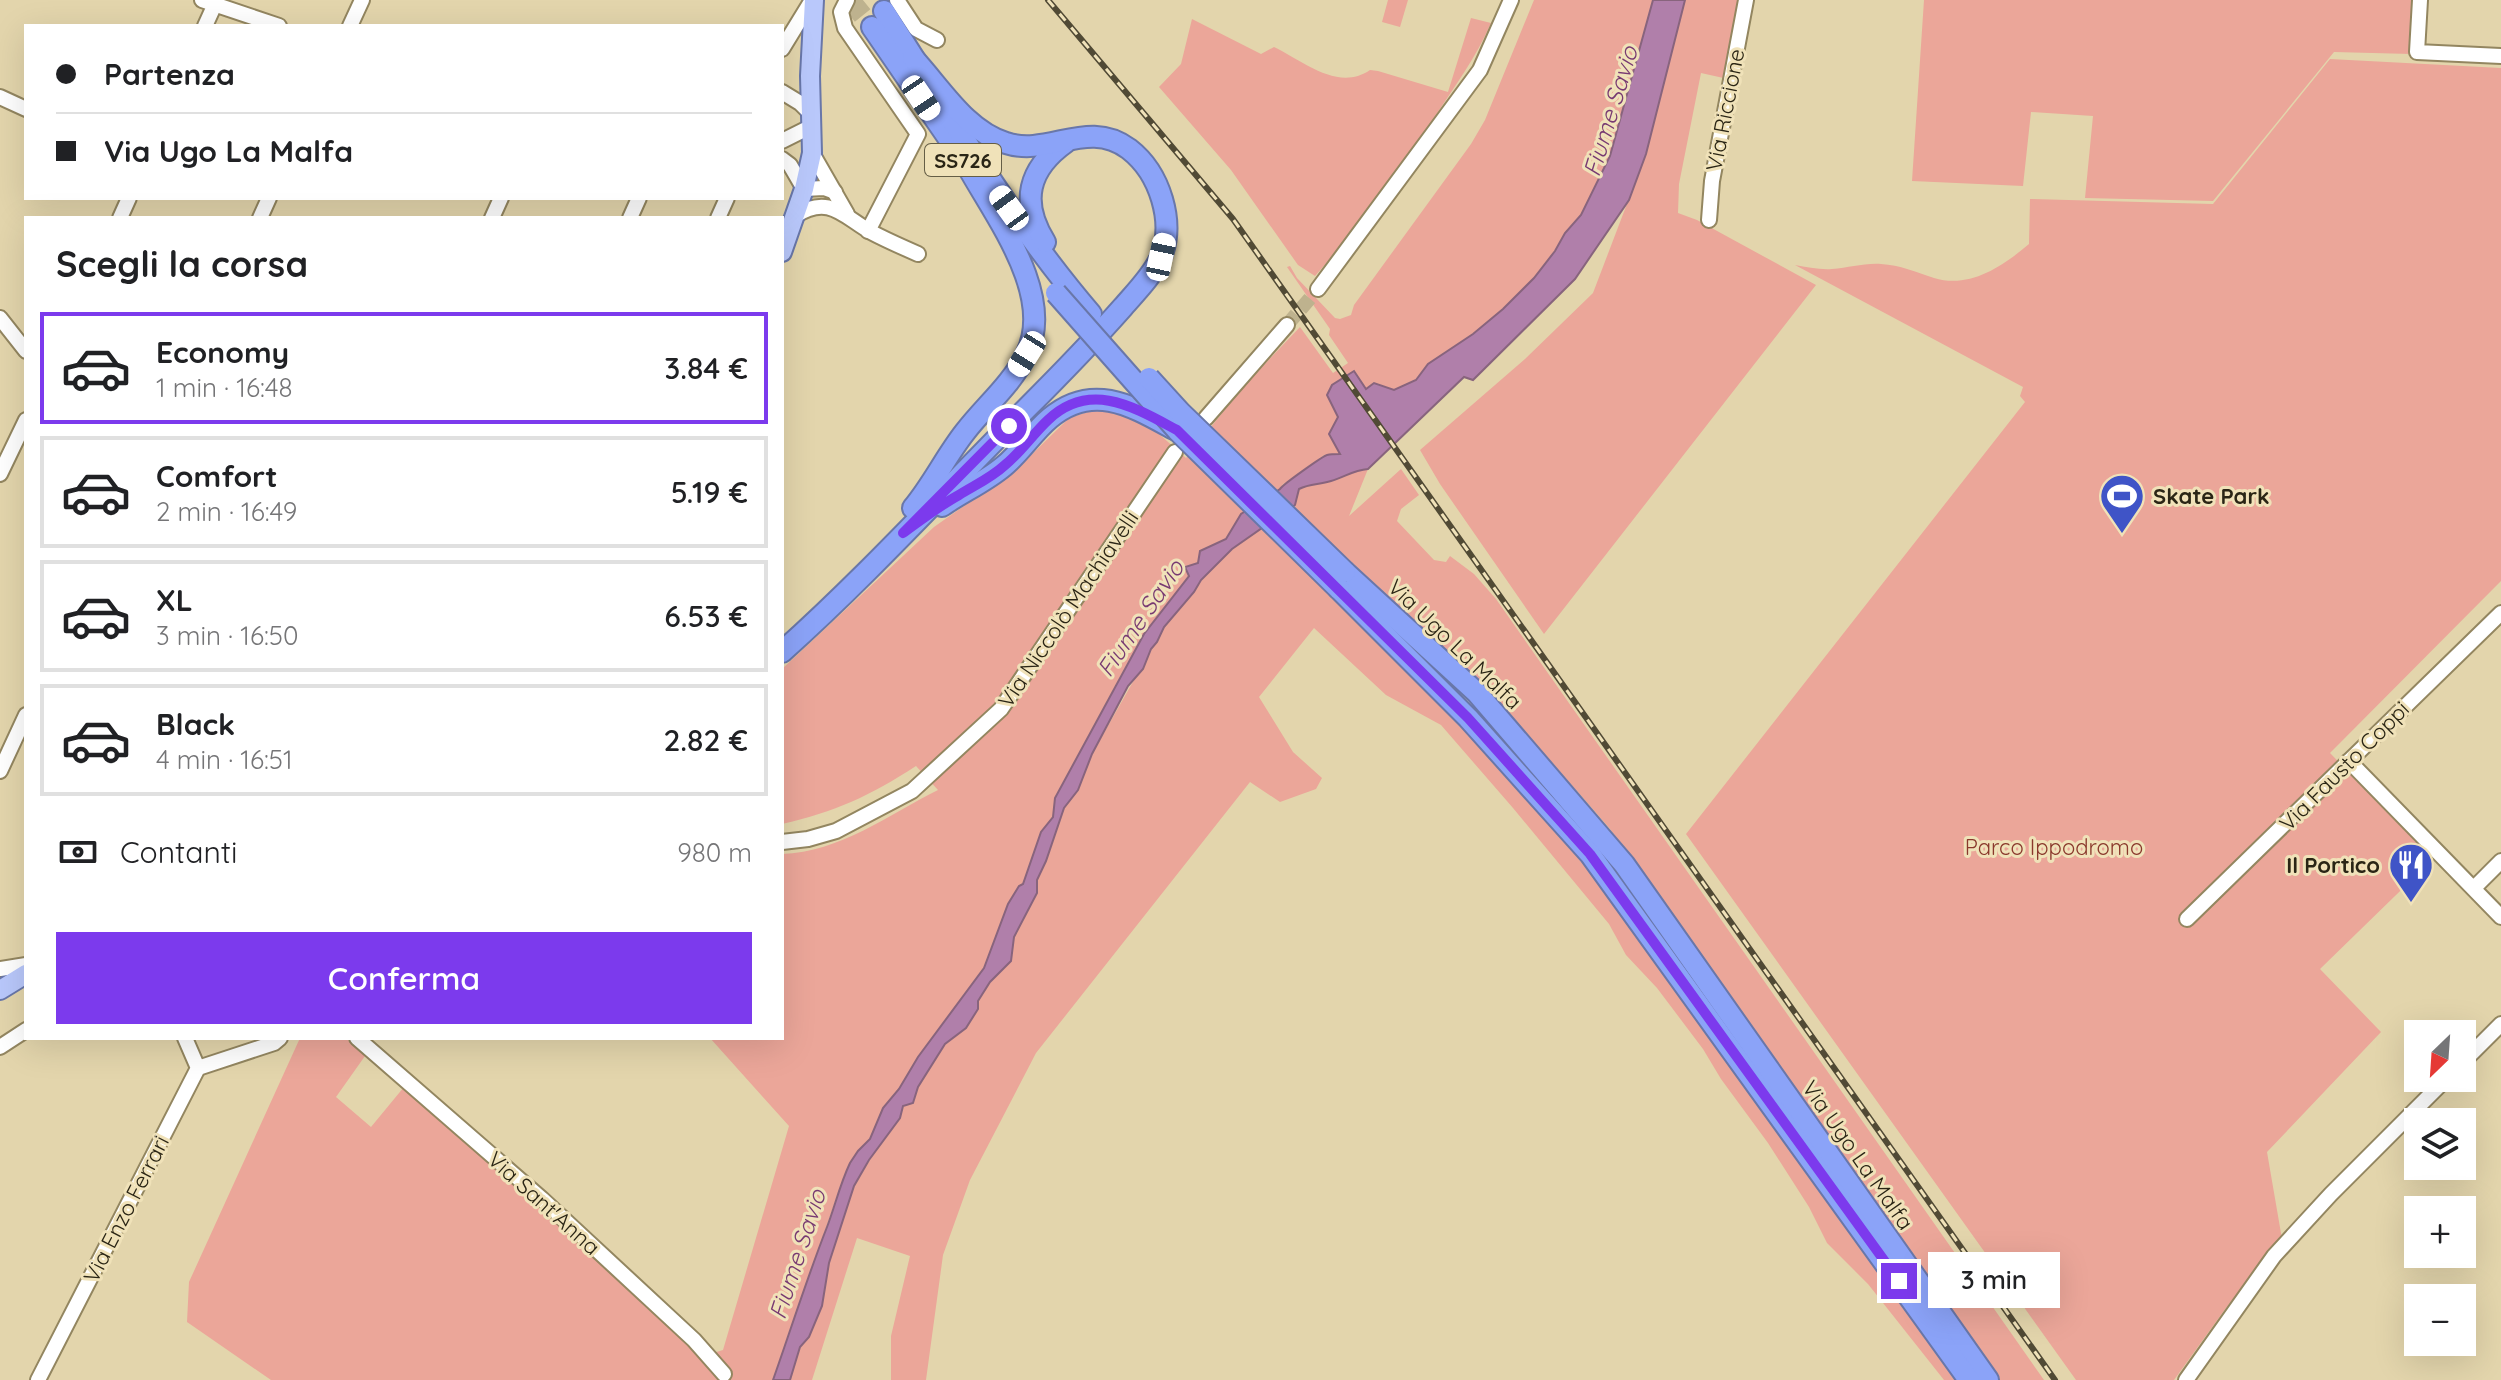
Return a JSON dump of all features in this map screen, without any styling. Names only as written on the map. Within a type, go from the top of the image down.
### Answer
[{"type":"highway","name":"Via Ugo La Malfa","points":[[884,13],[993,186],[1057,275],[1180,412],[1342,580],[1590,854],[1969,1380]]},
{"type":"highway","name":"Via Ugo La Malfa","points":[[884,13],[969,169],[1056,293],[1177,430],[1342,580],[1477,693],[1624,864],[1988,1380]]},
{"type":"highway","points":[[784,650],[829,610],[1094,340],[1148,279],[1161,257],[1166,213],[1146,168],[1129,150],[1112,140],[1085,135],[1019,146],[1005,143],[983,133],[960,112],[913,58]]},
{"type":"highway","points":[[1069,140],[1038,170],[1029,201],[1034,222],[1042,237],[1091,314]]},
{"type":"highway","points":[[829,610],[921,498],[965,432],[1013,377],[1032,340],[1035,324],[1026,274],[969,169]]},
{"type":"highway","points":[[903,533],[988,479],[1006,465],[1049,418],[1083,399],[1109,399],[1148,414],[1177,430]]},
{"type":"main road","points":[[784,246],[804,189],[812,153],[813,0]]},
{"type":"main road","points":[[0,990],[16,969]]},
{"type":"street","points":[[351,24],[362,0]]},
{"type":"street","points":[[784,46],[813,0]]},
{"type":"street","points":[[847,0],[841,12],[845,28],[918,134],[868,231]]},
{"type":"street","points":[[1318,289],[1480,70],[1511,0]]},
{"type":"street","name":"Via Riccione","points":[[1709,220],[1712,181],[1746,0]]},
{"type":"street","points":[[2420,0],[2417,52],[2501,56]]},
{"type":"street","points":[[205,24],[208,2],[273,24]]},
{"type":"street","points":[[884,13],[937,40]]},
{"type":"street","points":[[784,93],[800,103],[812,120],[784,140]]},
{"type":"street","points":[[0,97],[24,108]]},
{"type":"street","points":[[812,153],[847,214],[868,231],[918,254]]},
{"type":"street","points":[[784,160],[804,189],[824,188],[835,192]]},
{"type":"street","points":[[795,216],[817,206],[847,214]]},
{"type":"street","points":[[0,318],[24,348]]},
{"type":"street","points":[[1206,418],[1287,325]]},
{"type":"street","points":[[1,471],[24,424]]},
{"type":"street","name":"Via Niccolò Machiavelli","points":[[784,842],[836,831],[912,791],[1001,709],[1175,452]]},
{"type":"street","name":"Via Fausto Coppi","points":[[2187,919],[2501,613]]},
{"type":"street","points":[[2,761],[24,719]]},
{"type":"street","points":[[2349,761],[2501,917]]},
{"type":"street","points":[[2474,888],[2501,861]]},
{"type":"street","points":[[2476,1049],[2501,1024]]},
{"type":"street","points":[[0,1047],[24,1031]]},
{"type":"street","points":[[186,1040],[198,1068],[278,1040]]},
{"type":"street","name":"Via Sant'Anna","points":[[359,1040],[565,1221],[694,1340],[724,1374]]},
{"type":"street","name":"Via Enzo Ferrari","points":[[38,1380],[198,1068]]},
{"type":"street","points":[[2186,1380],[2262,1270],[2331,1194],[2433,1092]]},
{"type":"green space","points":[[1388,0],[1408,0],[1400,27],[1382,22]]},
{"type":"green space","points":[[1534,0],[1653,0],[1610,156],[1581,216],[1565,233],[1534,278],[1473,334],[1428,364],[1416,380],[1394,390],[1374,383],[1366,389],[1353,371],[1327,395],[1338,417],[1330,434],[1341,454],[1324,455],[1299,476],[1241,514],[1226,539],[1200,551],[1198,563],[1128,662],[1055,798],[1053,817],[1041,832],[1023,884],[1008,904],[984,968],[883,1108],[870,1139],[858,1151],[844,1176],[773,1380],[271,1380],[187,1322],[189,1282],[299,1040],[348,1040],[365,1056],[336,1097],[371,1127],[404,1087],[640,1296],[700,1357],[723,1350],[789,1126],[712,1040],[784,1040],[784,854],[824,847],[844,839],[938,790],[916,766],[852,802],[784,823],[784,667],[934,527],[1018,468],[1069,418],[1103,407],[1149,425],[1186,458],[1243,387],[1300,327],[1333,373],[1348,363],[1329,335],[1330,329],[1287,267],[1290,266],[1297,278],[1335,318],[1351,315],[1354,305],[1471,144],[1485,120]]},
{"type":"green space","points":[[1685,0],[1742,0],[1728,79],[1701,73],[1679,184],[1678,213],[1697,220],[1816,285],[1544,634],[1440,484],[1420,450],[1525,359],[1593,293],[1646,154]]},
{"type":"green space","points":[[1924,0],[2414,0],[2411,54],[2334,52],[2213,201],[2085,198],[2093,116],[2031,112],[2023,186],[1912,181]]},
{"type":"green space","points":[[1471,18],[1491,23],[1472,60],[1392,179],[1315,276],[1298,265],[1231,170],[1159,87],[1181,64],[1192,19],[1261,54],[1274,47],[1333,76],[1346,78],[1370,70],[1378,71],[1448,92]]},
{"type":"green space","name":"Parco Ippodromo","points":[[2330,59],[2501,68],[2501,581],[2330,753],[2433,859],[2320,969],[2381,1032],[2267,1152],[2282,1239],[2226,1308],[2174,1380],[2076,1380],[1686,834],[2025,402],[2020,396],[2023,387],[1795,265],[1827,269],[1888,265],[1947,281],[1960,280],[1973,278],[1997,267],[2029,244],[2030,199],[2213,204]]},
{"type":"green space","points":[[1368,469],[1349,516],[1401,469],[1419,495],[1401,509],[1397,521],[1434,560],[1446,562],[1450,556],[1474,574],[1496,599],[2044,1380],[1999,1380],[1610,829],[1491,699],[1366,576],[1337,602],[1455,714],[1583,854],[1958,1380],[1944,1380],[1868,1284],[1827,1243],[1809,1207],[1703,1049],[1657,988],[1626,955],[1609,924],[1513,808],[1441,725],[1386,695],[1314,628],[1259,697],[1293,752],[1322,778],[1316,789],[1280,802],[1250,782],[1036,1053],[970,1180],[943,1255],[926,1380],[891,1380],[891,1336],[910,1256],[857,1238],[812,1380],[790,1380],[800,1347],[809,1337],[822,1306],[829,1263],[854,1186],[903,1106],[913,1103],[918,1087],[945,1044],[966,1028],[990,981],[1010,961],[1014,937],[1037,894],[1037,880],[1064,808],[1078,790],[1092,754],[1164,627],[1201,580],[1299,489],[1309,483],[1327,483],[1351,470]]},
{"type":"shaded area","points":[[1653,0],[1685,0],[1646,154],[1629,200],[1575,279],[1473,380],[1464,377],[1368,469],[1299,489],[1295,505],[1232,549],[1201,580],[1164,627],[1143,669],[1128,686],[1092,754],[1078,790],[1064,808],[1037,880],[1037,893],[1014,937],[1011,961],[990,982],[966,1028],[945,1044],[918,1087],[913,1103],[903,1106],[900,1118],[854,1186],[829,1263],[822,1306],[809,1337],[800,1347],[790,1380],[773,1380],[850,1163],[870,1139],[883,1108],[899,1089],[918,1057],[984,968],[1008,904],[1023,884],[1041,832],[1053,817],[1055,798],[1144,634],[1189,576],[1185,567],[1198,563],[1200,551],[1226,539],[1241,514],[1324,457],[1340,454],[1329,434],[1338,417],[1327,395],[1332,385],[1354,371],[1366,389],[1374,383],[1394,390],[1416,380],[1428,364],[1473,334],[1534,278],[1581,215],[1610,156]]},
{"type":"tunnel","points":[[850,0],[872,27]]},
{"type":"tunnel","points":[[1287,325],[1318,289]]},
{"type":"railway","points":[[1048,0],[1233,219],[2055,1380]]},
{"type":"place","name":"Skate Park","points":[[2122,535]]},
{"type":"place","name":"Il Portico","points":[[2411,904]]},
{"type":"route","points":[[1009,426],[903,533],[988,479],[1006,465],[1049,418],[1083,399],[1109,399],[1148,414],[1177,430],[1468,718],[1590,854],[1899,1281]]},
{"type":"water label","name":"Fiume Savio","points":[[1610,111]]},
{"type":"water label","name":"Fiume Savio","points":[[1140,618]]},
{"type":"water label","name":"Fiume Savio","points":[[797,1254]]}]
